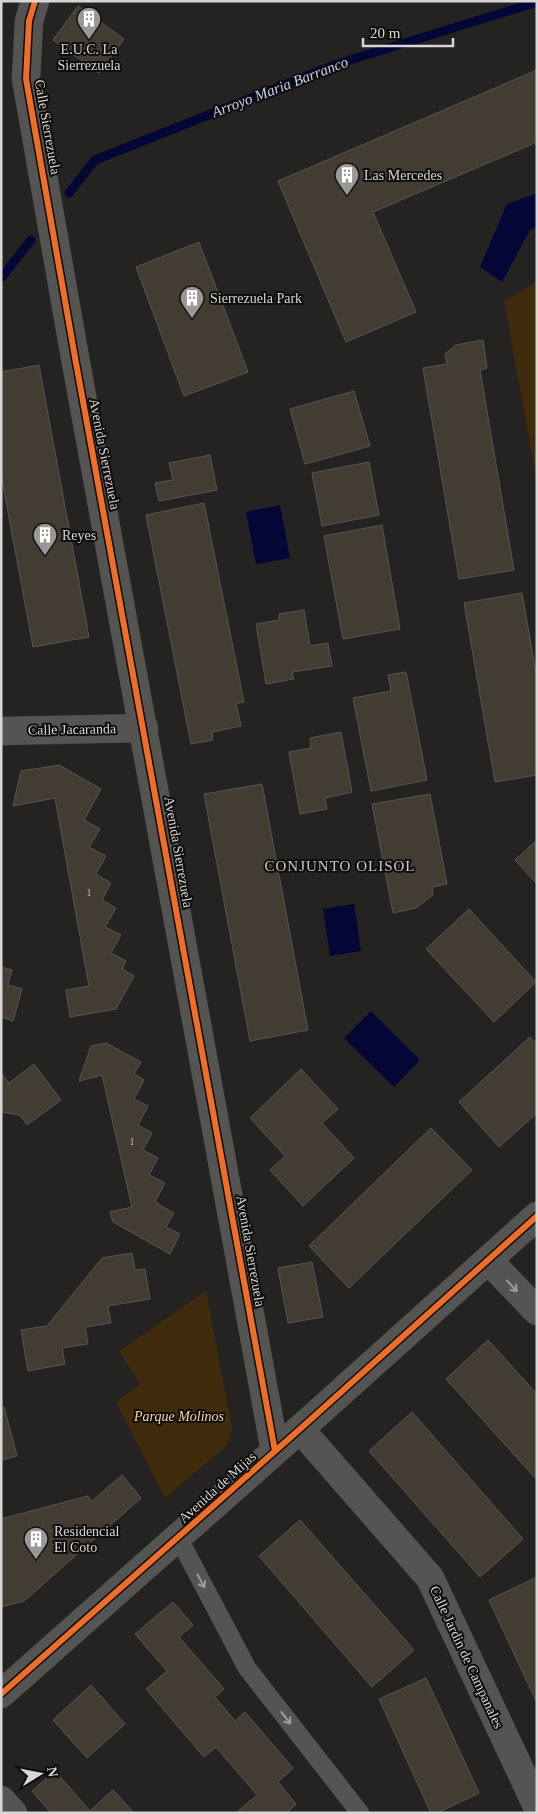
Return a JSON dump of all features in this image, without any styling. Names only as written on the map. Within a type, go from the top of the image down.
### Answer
[{"type":"street","name":"Calle Sierrezuela","points":[[36,1],[28,21],[26,79],[57,258]]},
{"type":"street","name":"Avenida Sierrezuela","points":[[57,258],[275,1451]]},
{"type":"street","name":"Calle Jacaranda","points":[[1,731],[144,728]]},
{"type":"street","name":"Avenida de Mijas","points":[[1,1694],[537,1216]]},
{"type":"street","points":[[488,1260],[537,1312]]},
{"type":"street","name":"Calle Jardin de Campanales","points":[[300,1429],[430,1578],[537,1806]]},
{"type":"street","points":[[1,1800],[13,1813]]},
{"type":"lane","points":[[178,1537],[247,1668],[360,1813]]},
{"type":"green space","points":[[537,282],[537,481],[504,301]]},
{"type":"green space","name":"Parque Molinos","points":[[206,1291],[232,1429],[226,1446],[165,1498],[116,1402],[140,1384],[119,1351]]},
{"type":"shaded area","points":[[537,193],[537,227],[530,230],[502,282],[480,267],[507,204]]},
{"type":"shaded area","points":[[280,505],[290,558],[256,564],[246,512]]},
{"type":"shaded area","points":[[354,904],[361,951],[330,956],[323,909]]},
{"type":"shaded area","points":[[371,1011],[420,1060],[394,1087],[344,1038]]},
{"type":"building","name":"E.U.C. La Sierrezuela","points":[[78,6],[124,39],[99,73],[53,40]]},
{"type":"building","name":"Las Mercedes","points":[[537,70],[537,142],[373,212],[416,312],[346,342],[278,181]]},
{"type":"building","name":"Sierrezuela Park","points":[[199,242],[248,372],[184,396],[136,267]]},
{"type":"building","points":[[483,340],[487,368],[480,370],[514,570],[459,579],[423,368],[447,364],[445,354],[456,345]]},
{"type":"building","name":"Reyes","points":[[39,365],[89,637],[33,647],[1,474],[1,372]]},
{"type":"building","points":[[354,391],[370,446],[305,464],[290,409]]},
{"type":"building","points":[[210,455],[217,490],[159,501],[155,483],[173,480],[169,463]]},
{"type":"building","points":[[369,462],[379,515],[322,526],[312,473]]},
{"type":"building","points":[[204,503],[244,702],[236,704],[241,726],[212,732],[213,740],[191,744],[146,515]]},
{"type":"building","points":[[382,525],[400,629],[343,639],[324,536]]},
{"type":"building","points":[[522,593],[537,679],[537,775],[495,782],[464,603]]},
{"type":"building","points":[[304,610],[310,646],[328,643],[332,666],[292,672],[294,679],[266,684],[256,624],[279,620],[279,614]]},
{"type":"building","points":[[406,672],[427,780],[371,791],[353,698],[391,691],[388,675]]},
{"type":"building","points":[[341,732],[352,792],[325,798],[327,809],[300,814],[289,752],[311,748],[310,738]]},
{"type":"building","points":[[59,765],[101,789],[84,820],[100,829],[89,847],[106,856],[96,874],[111,883],[102,900],[116,908],[105,927],[121,935],[111,953],[126,961],[122,969],[134,976],[116,1009],[70,1017],[66,990],[89,986],[55,798],[13,806],[21,771]]},
{"type":"building","points":[[262,784],[308,1030],[250,1041],[204,794]]},
{"type":"building","points":[[430,794],[447,884],[432,887],[433,895],[416,908],[393,913],[372,804]]},
{"type":"building","points":[[537,840],[537,884],[515,860]]},
{"type":"building","points":[[469,909],[536,982],[494,1022],[426,949]]},
{"type":"building","points":[[1,967],[12,970],[8,985],[22,989],[13,1021],[1,1017]]},
{"type":"building","points":[[530,1037],[534,1042],[537,1039],[537,1113],[499,1147],[459,1102]]},
{"type":"building","points":[[106,1043],[141,1062],[134,1074],[144,1080],[134,1099],[148,1106],[138,1125],[152,1133],[143,1150],[158,1158],[149,1175],[165,1183],[155,1202],[174,1213],[166,1227],[180,1234],[170,1254],[113,1222],[110,1212],[132,1207],[102,1075],[79,1081],[91,1046]]},
{"type":"building","points":[[34,1064],[61,1100],[27,1125],[20,1115],[1,1112],[1,1073],[9,1083]]},
{"type":"building","points":[[301,1069],[338,1109],[322,1123],[354,1158],[303,1206],[270,1170],[285,1156],[250,1118]]},
{"type":"building","points":[[431,1128],[472,1170],[349,1288],[309,1246]]},
{"type":"building","points":[[132,1253],[135,1270],[145,1269],[150,1299],[108,1306],[111,1323],[85,1327],[88,1344],[62,1348],[65,1364],[28,1371],[21,1330],[47,1326],[102,1258]]},
{"type":"building","points":[[312,1262],[323,1317],[288,1323],[278,1268]]},
{"type":"building","points":[[488,1340],[537,1394],[537,1480],[446,1379]]},
{"type":"building","points":[[1,1407],[4,1407],[17,1456],[1,1460]]},
{"type":"building","points":[[412,1412],[523,1539],[480,1577],[369,1451]]},
{"type":"building","name":"Residencial El Coto","points":[[122,1475],[141,1498],[24,1601],[1,1607],[1,1519],[88,1496],[91,1502]]},
{"type":"building","points":[[300,1520],[414,1650],[372,1687],[259,1556]]},
{"type":"building","points":[[537,1577],[537,1703],[489,1600]]},
{"type":"building","points":[[173,1602],[193,1625],[179,1637],[224,1689],[215,1697],[235,1721],[245,1712],[293,1768],[278,1782],[296,1804],[287,1813],[236,1813],[257,1795],[216,1747],[204,1757],[146,1689],[167,1671],[135,1634]]},
{"type":"building","points":[[426,1678],[479,1793],[437,1813],[431,1813],[379,1699]]},
{"type":"building","points":[[91,1685],[125,1724],[87,1758],[53,1720]]},
{"type":"building","points":[[55,1771],[90,1811],[113,1790],[134,1813],[51,1813],[32,1791]]},
{"type":"waterway","name":"Arroyo Maria Barranco","points":[[69,193],[95,160],[337,64],[537,2]]},
{"type":"waterway","name":"Arroyo Maria Barranco","points":[[1,278],[31,240]]},
{"type":"cycle path","points":[[35,1],[29,21],[26,79],[76,363],[275,1451]]},
{"type":"cycle path","points":[[1,1694],[537,1216]]},
{"type":"place","name":"E.U.C. La Sierrezuela","points":[[89,40]]},
{"type":"place","name":"Las Mercedes","points":[[347,196]]},
{"type":"place","name":"Sierrezuela Park","points":[[192,319]]},
{"type":"place","name":"Reyes","points":[[45,556]]},
{"type":"place","name":"Residencial El Coto","points":[[36,1560]]},
{"type":"district","name":"CONJUNTO OLISOL","points":[[340,866]]}]
